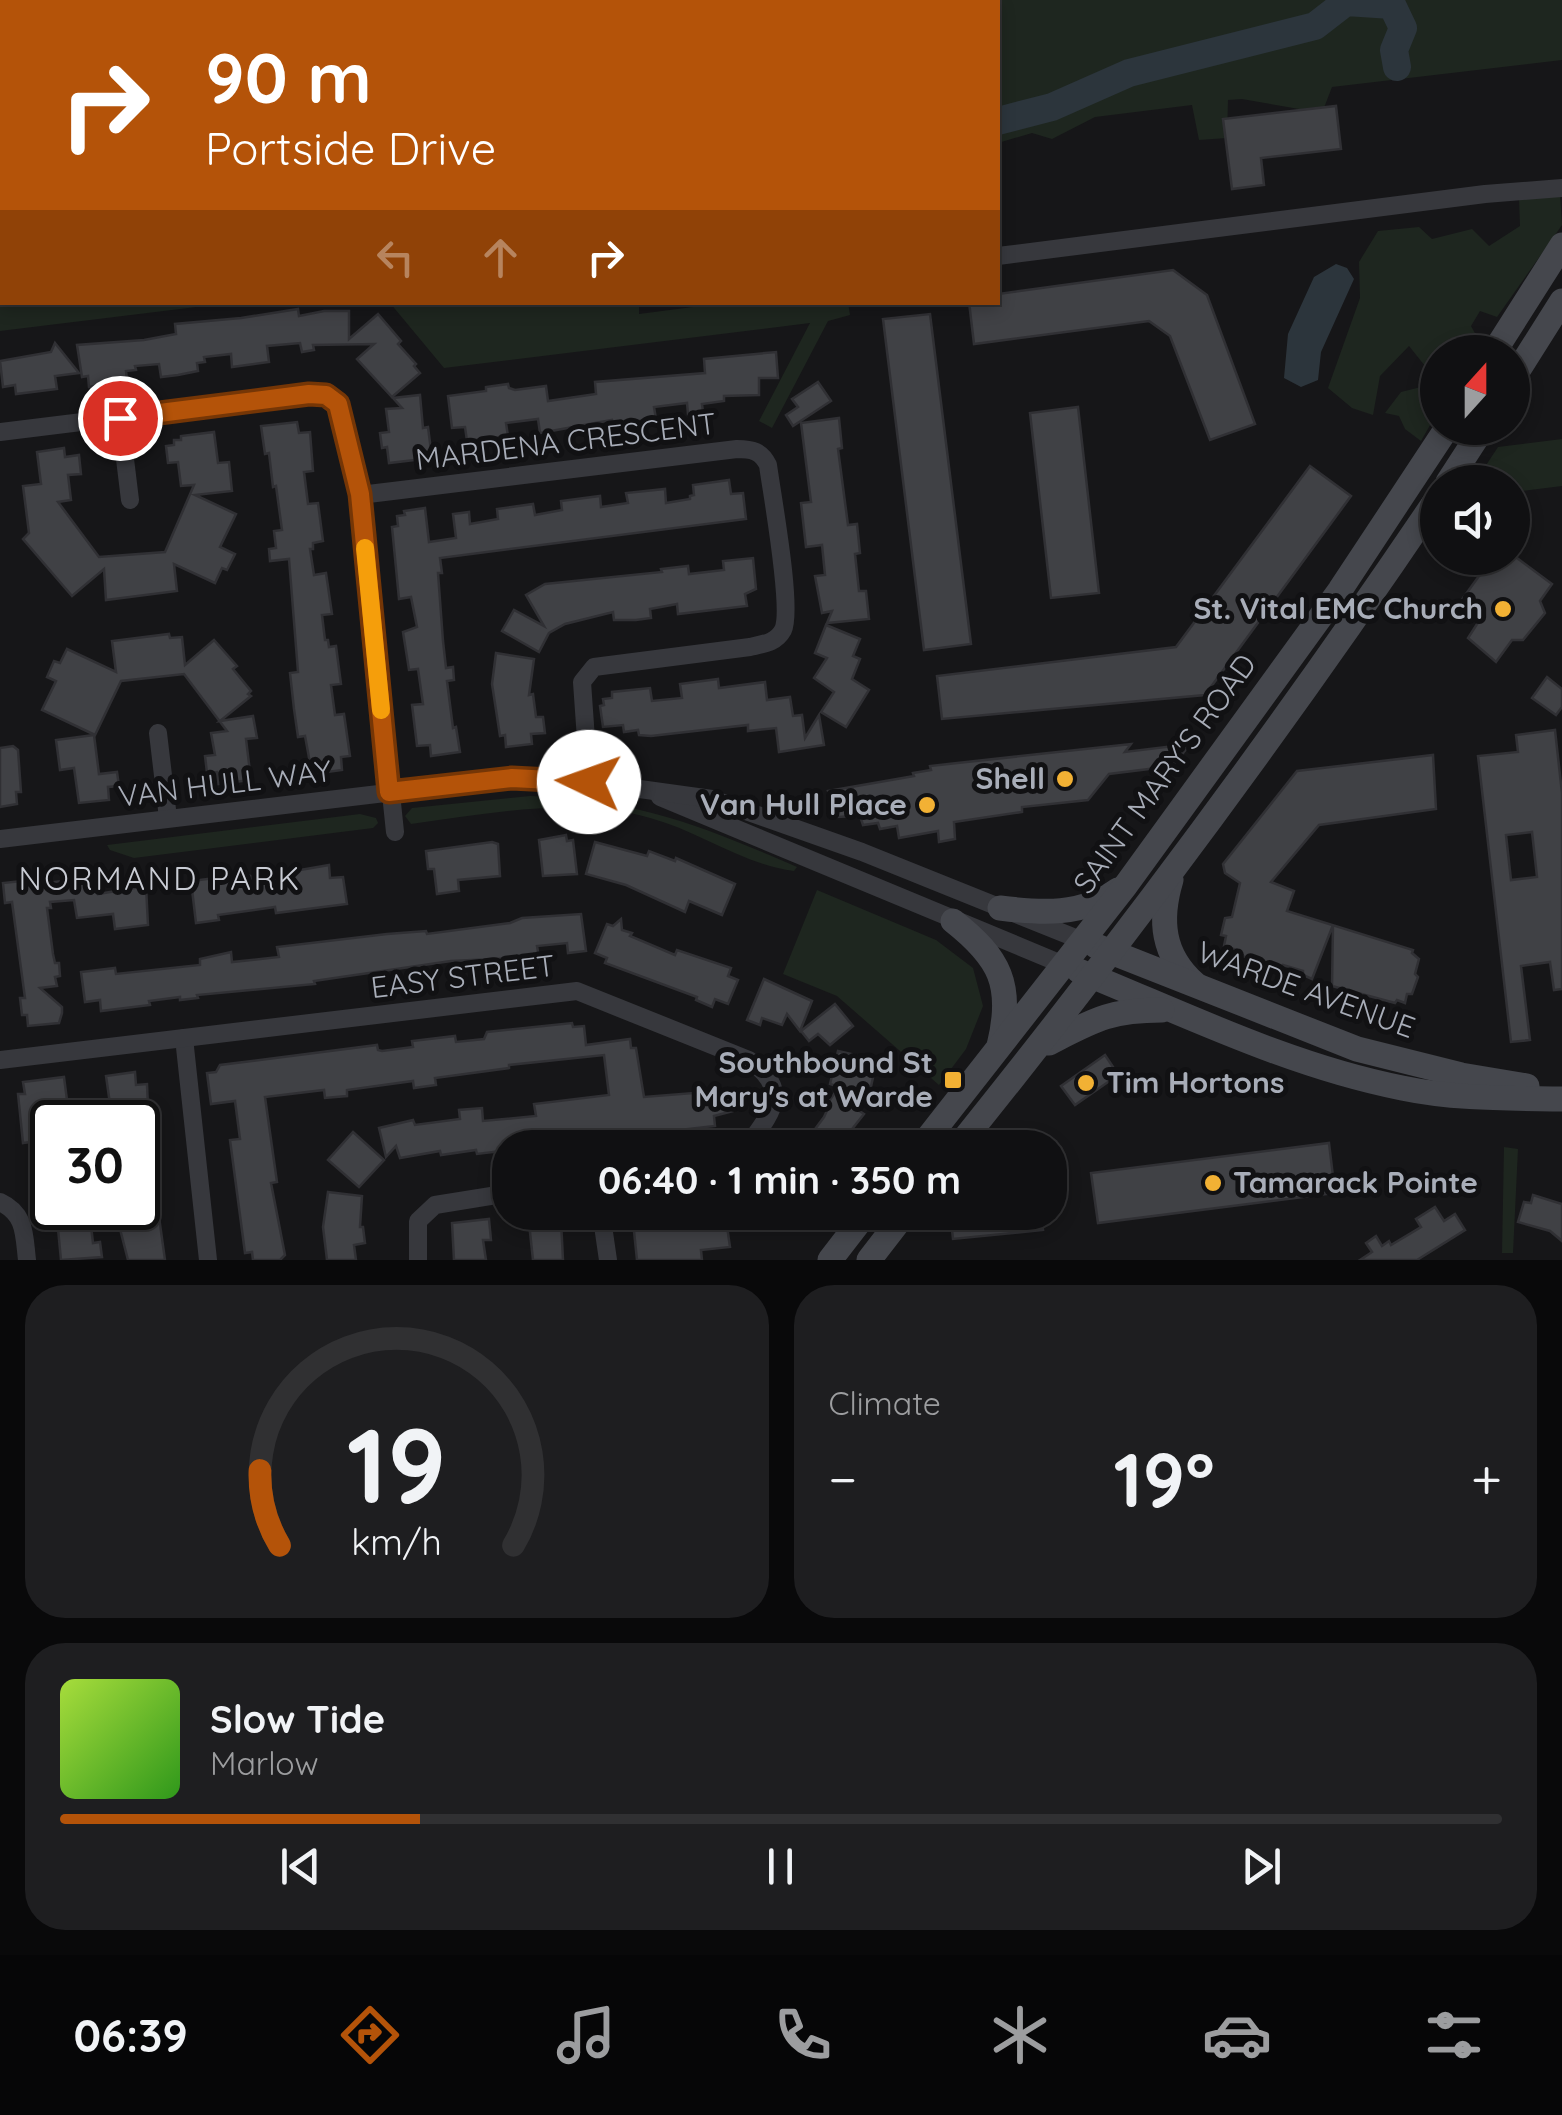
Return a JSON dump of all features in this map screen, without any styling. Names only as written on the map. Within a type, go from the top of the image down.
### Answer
[{"type":"main road","points":[[1505,335],[1562,245]]},
{"type":"main road","points":[[1530,352],[1562,301]]},
{"type":"main road","name":"SAINT MARY'S ROAD","points":[[935,1130],[998,1052],[1053,960],[1083,941],[1126,884],[1340,590],[1436,445]]},
{"type":"main road","name":"SAINT MARY'S ROAD","points":[[972,1130],[1174,870],[1420,525]]},
{"type":"main road","points":[[1174,870],[1163,906],[1163,932],[1177,966],[1199,987]]},
{"type":"main road","points":[[1000,908],[1038,913],[1067,910],[1110,896],[1126,884]]},
{"type":"main road","points":[[954,920],[983,944],[998,967],[1005,1008],[998,1052]]},
{"type":"main road","name":"WARDE AVENUE","points":[[1083,941],[1378,1055],[1461,1075],[1562,1090]]},
{"type":"main road","name":"WARDE AVENUE","points":[[1053,960],[1306,1064],[1393,1086],[1461,1096],[1562,1099]]},
{"type":"main road","points":[[1040,1047],[1096,1017],[1176,1010]]},
{"type":"main road","points":[[830,1260],[853,1230]]},
{"type":"main road","points":[[869,1260],[892,1230]]},
{"type":"street","points":[[1000,256],[1465,196],[1562,188]]},
{"type":"street","points":[[0,432],[309,394],[326,395],[338,404],[360,494],[396,832]]},
{"type":"street","points":[[120,418],[130,500]]},
{"type":"street","name":"MARDENA CRESCENT","points":[[360,494],[736,449],[756,451],[764,457],[787,619],[781,634],[766,644],[594,666],[582,682],[589,782]]},
{"type":"street","points":[[158,733],[168,818]]},
{"type":"street","name":"VAN HULL WAY","points":[[0,839],[512,778],[589,782],[712,799],[1036,922]]},
{"type":"street","name":"VAN HULL WAY","points":[[637,788],[1053,960]]},
{"type":"street","points":[[869,885],[886,862]]},
{"type":"street","name":"WARDE AVENUE","points":[[1036,922],[1083,941]]},
{"type":"street","name":"EASY STREET","points":[[0,1060],[576,992],[749,1060],[764,1070],[771,1081],[775,1102],[757,1130]]},
{"type":"street","points":[[184,1038],[208,1260]]},
{"type":"street","points":[[418,1260],[418,1221],[435,1205],[492,1196]]},
{"type":"street","points":[[0,1202],[23,1222],[26,1260]]},
{"type":"street","points":[[604,1230],[608,1260]]},
{"type":"shaded area","points":[[1000,0],[1562,0],[1562,60],[1332,87],[1322,113],[1228,100],[1227,138],[1199,140],[1192,105],[1095,117],[1052,139],[1032,133],[1000,142]]},
{"type":"shaded area","points":[[1560,195],[1562,225],[1497,317],[1480,311],[1471,326],[1476,335],[1420,335],[1420,360],[1409,346],[1380,376],[1373,415],[1352,408],[1328,388],[1360,298],[1359,262],[1378,231],[1419,227],[1432,239],[1472,229],[1489,246],[1520,226],[1519,198]]},
{"type":"shaded area","points":[[1336,264],[1347,268],[1354,279],[1321,352],[1318,380],[1301,387],[1284,378],[1288,334],[1314,277]]},
{"type":"shaded area","points":[[0,305],[213,305],[0,331]]},
{"type":"shaded area","points":[[392,305],[639,305],[639,314],[708,305],[848,305],[850,315],[828,321],[772,428],[759,421],[810,323],[444,368]]},
{"type":"shaded area","points":[[1420,387],[1420,440],[1405,429],[1399,416],[1385,413],[1401,392]]},
{"type":"shaded area","points":[[1562,439],[1562,486],[1530,490],[1530,465],[1486,465],[1498,447]]},
{"type":"shaded area","points":[[530,796],[604,803],[668,817],[797,867],[794,871],[775,868],[650,818],[591,808],[530,809],[411,824],[405,816],[412,808]]},
{"type":"shaded area","points":[[360,814],[376,818],[378,823],[373,828],[134,858],[110,850],[107,845]]},
{"type":"shaded area","points":[[817,890],[936,940],[973,968],[983,1006],[966,1049],[939,1085],[837,996],[783,974]]},
{"type":"shaded area","points":[[1504,1147],[1518,1149],[1513,1253],[1502,1253]]},
{"type":"building","points":[[1336,106],[1341,149],[1261,158],[1264,185],[1232,189],[1223,119]]},
{"type":"building","points":[[1173,270],[1207,295],[1255,424],[1210,440],[1170,336],[1149,321],[974,344],[969,305],[1000,305],[1000,294]]},
{"type":"building","points":[[298,309],[299,316],[349,311],[349,339],[378,314],[401,341],[398,344],[420,373],[392,397],[357,359],[374,344],[313,345],[314,350],[302,352],[300,343],[267,346],[269,362],[232,367],[231,354],[204,357],[205,362],[197,363],[198,371],[178,375],[161,377],[159,364],[135,366],[136,370],[126,371],[127,380],[108,384],[89,387],[88,376],[82,377],[77,345],[144,340],[176,334],[175,324]]},
{"type":"building","points":[[930,314],[971,644],[924,650],[883,319]]},
{"type":"building","points":[[55,343],[79,373],[55,376],[57,389],[16,394],[15,385],[3,387],[0,361],[51,352]]},
{"type":"building","points":[[776,352],[778,378],[759,378],[759,395],[724,396],[724,401],[702,404],[703,412],[688,414],[687,403],[654,407],[656,419],[613,424],[612,420],[540,433],[538,419],[506,423],[508,436],[467,441],[465,427],[452,428],[448,396],[486,391],[486,387],[508,384],[515,390],[546,386],[548,401],[596,394],[595,382],[705,373],[704,359]]},
{"type":"building","points":[[818,382],[831,401],[793,426],[786,415],[798,407],[792,399]]},
{"type":"building","points":[[420,395],[423,428],[428,427],[432,458],[389,463],[380,433],[389,432],[386,409],[402,408],[393,398]]},
{"type":"building","points":[[1078,407],[1099,593],[1051,598],[1030,413]]},
{"type":"building","points":[[839,418],[842,448],[838,449],[848,525],[857,524],[859,591],[866,591],[869,619],[827,623],[832,611],[822,613],[815,576],[825,575],[822,545],[806,547],[801,503],[811,502],[801,423]]},
{"type":"building","points":[[297,422],[299,433],[310,432],[313,471],[304,472],[308,504],[318,503],[323,541],[313,543],[310,549],[314,575],[326,573],[332,614],[322,615],[325,640],[329,647],[336,646],[341,684],[331,685],[335,715],[344,714],[350,756],[341,757],[342,770],[312,774],[305,736],[298,737],[290,673],[298,672],[289,559],[270,561],[269,549],[276,548],[274,531],[282,530],[261,426]]},
{"type":"building","points":[[214,432],[218,463],[229,462],[232,491],[195,495],[236,514],[220,547],[235,554],[215,583],[174,564],[177,591],[106,600],[104,569],[72,596],[23,539],[29,533],[23,486],[41,484],[37,452],[64,448],[65,457],[79,455],[81,474],[68,475],[71,500],[58,502],[99,557],[165,552],[194,485],[181,486],[178,462],[168,463],[166,446],[174,445],[174,440],[181,440],[181,436]]},
{"type":"building","points":[[1310,466],[1351,496],[1205,695],[942,719],[937,676],[1176,647]]},
{"type":"building","points":[[729,480],[731,494],[743,493],[746,519],[440,558],[446,668],[453,667],[454,680],[447,681],[460,752],[431,756],[430,745],[417,746],[412,705],[423,704],[418,669],[409,670],[403,632],[417,627],[411,597],[399,599],[392,527],[398,526],[397,516],[425,508],[429,542],[456,538],[453,514],[469,512],[470,524],[498,519],[497,509],[533,504],[535,515],[562,510],[561,501],[600,496],[601,507],[628,503],[626,493],[665,489],[666,503],[690,499],[694,495],[693,485]]},
{"type":"building","points":[[753,558],[756,589],[745,594],[747,606],[678,614],[677,604],[650,609],[651,618],[636,620],[614,620],[613,612],[565,624],[549,633],[539,652],[502,631],[514,610],[544,626],[526,595],[545,584],[688,566],[689,574],[724,570],[723,561]]},
{"type":"building","name":"St. Vital EMC Church","points":[[1530,568],[1552,584],[1540,601],[1545,613],[1523,640],[1512,640],[1496,662],[1468,638],[1479,621],[1458,605],[1480,575],[1530,575]]},
{"type":"building","points":[[826,625],[860,639],[853,656],[860,659],[852,679],[869,690],[846,727],[821,712],[834,692],[814,678],[827,658],[815,653]]},
{"type":"building","points":[[169,634],[170,638],[182,637],[185,665],[214,640],[237,666],[233,669],[251,696],[220,721],[253,716],[257,738],[246,739],[251,780],[218,784],[217,772],[207,773],[205,756],[215,755],[211,733],[227,731],[184,674],[121,681],[95,735],[42,710],[56,681],[47,677],[54,661],[60,663],[67,649],[116,672],[112,641]]},
{"type":"building","points":[[496,653],[534,659],[529,695],[533,694],[536,717],[543,717],[545,733],[531,734],[532,744],[506,747],[505,735],[500,736],[492,684]]},
{"type":"building","points":[[1547,677],[1562,689],[1562,707],[1556,715],[1532,698]]},
{"type":"building","points":[[718,679],[719,688],[765,682],[767,700],[790,697],[793,716],[802,715],[805,738],[819,715],[824,745],[779,752],[776,728],[748,731],[748,725],[651,736],[639,735],[638,730],[624,732],[623,725],[603,727],[600,706],[604,705],[603,699],[612,698],[612,692],[650,688],[652,701],[682,698],[680,684]]},
{"type":"building","points":[[1555,730],[1562,793],[1562,989],[1554,990],[1550,962],[1521,966],[1530,1040],[1511,1042],[1478,756],[1518,752],[1516,735]],"holes":[[[1532,832],[1537,877],[1511,880],[1506,835]]]},
{"type":"building","points":[[94,735],[99,774],[117,772],[119,786],[108,787],[109,800],[79,803],[74,768],[60,770],[56,740]]},
{"type":"building","name":"Van Hull Place","points":[[1131,744],[1125,752],[1190,744],[1173,766],[1109,774],[1088,800],[1022,807],[1022,812],[954,822],[955,839],[939,842],[938,831],[899,838],[897,826],[880,829],[878,823],[863,825],[860,816],[836,817],[828,791],[914,776],[913,773],[931,770],[930,766]]},
{"type":"building","points":[[13,746],[18,750],[21,792],[16,792],[17,804],[0,807],[0,748]]},
{"type":"building","points":[[1433,755],[1436,809],[1319,825],[1271,882],[1294,891],[1287,911],[1333,925],[1312,979],[1303,971],[1283,965],[1281,969],[1236,954],[1237,950],[1224,946],[1226,936],[1221,935],[1225,918],[1232,917],[1240,883],[1225,873],[1223,864],[1297,771]]},
{"type":"building","points":[[566,835],[567,841],[573,840],[577,874],[543,876],[539,840]]},
{"type":"building","points":[[595,842],[647,856],[649,851],[675,861],[676,858],[735,884],[722,915],[689,901],[685,912],[626,885],[586,874]]},
{"type":"building","points":[[498,844],[500,876],[458,880],[459,891],[437,894],[434,869],[428,869],[426,851]]},
{"type":"building","points":[[329,865],[330,878],[343,877],[347,904],[276,913],[275,907],[218,915],[219,920],[196,923],[191,881],[247,874],[254,878]]},
{"type":"building","points":[[88,878],[90,891],[97,890],[98,894],[146,886],[148,925],[115,929],[113,914],[77,918],[74,900],[50,902],[51,908],[47,908],[53,954],[60,976],[55,977],[57,986],[40,988],[62,1007],[62,1013],[59,1023],[28,1026],[27,1015],[22,1015],[20,998],[25,998],[12,902],[5,903],[3,883],[21,881],[22,886]]},
{"type":"building","points":[[581,914],[586,951],[568,953],[567,943],[537,946],[539,957],[451,961],[314,981],[315,984],[180,997],[101,1011],[100,1000],[85,1002],[81,972],[115,968],[116,974],[200,965],[200,959],[231,952],[232,962],[279,957],[277,947],[387,934],[427,934],[522,918]]},
{"type":"building","points":[[621,919],[622,930],[632,933],[630,936],[675,955],[677,950],[731,968],[728,976],[738,980],[728,1004],[715,999],[712,1007],[696,1000],[697,997],[605,963],[607,958],[595,953],[607,924],[613,926]]},
{"type":"building","points":[[1333,925],[1413,950],[1419,959],[1415,974],[1418,977],[1405,1003],[1332,986]]},
{"type":"building","points":[[764,979],[812,1001],[800,1031],[787,1014],[782,1025],[762,1018],[760,1025],[747,1020]]},
{"type":"building","points":[[835,1004],[853,1026],[830,1045],[818,1034],[809,1041],[801,1031]]},
{"type":"building","points":[[572,1023],[573,1027],[584,1026],[586,1045],[630,1039],[631,1048],[636,1048],[644,1097],[731,1090],[733,1111],[714,1116],[715,1126],[680,1130],[492,1130],[492,1152],[477,1154],[476,1150],[441,1155],[440,1151],[400,1158],[396,1146],[386,1157],[379,1128],[413,1120],[415,1125],[460,1119],[459,1110],[482,1108],[483,1121],[536,1116],[534,1104],[609,1095],[604,1055],[509,1065],[435,1078],[436,1085],[414,1088],[413,1081],[347,1090],[347,1096],[325,1098],[324,1090],[265,1097],[277,1182],[271,1183],[285,1255],[280,1260],[253,1260],[252,1252],[245,1253],[230,1140],[240,1139],[235,1101],[211,1104],[207,1073],[216,1072],[220,1065],[377,1045],[382,1051],[413,1047],[412,1041],[455,1036],[456,1042],[484,1039],[487,1032]]},
{"type":"building","points":[[838,1051],[877,1060],[870,1091],[855,1108],[864,1114],[851,1130],[814,1130],[839,1087],[830,1084]]},
{"type":"building","name":"Tim Hortons","points":[[1105,1055],[1113,1067],[1106,1072],[1111,1080],[1075,1105],[1061,1086]]},
{"type":"building","points":[[135,1072],[136,1085],[147,1084],[148,1100],[109,1100],[106,1076]]},
{"type":"building","points":[[64,1077],[67,1100],[30,1100],[30,1142],[23,1143],[18,1094],[25,1094],[23,1082]]},
{"type":"building","points":[[353,1132],[384,1160],[359,1187],[328,1160]]},
{"type":"building","name":"Tamarack Pointe","points":[[1329,1143],[1335,1193],[1098,1223],[1091,1173]]},
{"type":"building","points":[[328,1192],[362,1196],[360,1227],[365,1243],[354,1245],[356,1260],[327,1260],[323,1227]]},
{"type":"building","points":[[1533,1195],[1562,1204],[1562,1241],[1550,1231],[1518,1222],[1524,1202],[1531,1203]]},
{"type":"building","points":[[1435,1207],[1444,1221],[1455,1214],[1465,1230],[1417,1260],[1360,1260],[1372,1252],[1366,1243],[1376,1236],[1382,1246],[1389,1241],[1391,1245],[1421,1227],[1416,1219]]},
{"type":"building","points":[[489,1219],[491,1240],[483,1240],[486,1260],[454,1260],[452,1223]]},
{"type":"building","points":[[160,1224],[165,1260],[128,1260],[120,1230],[160,1230]]},
{"type":"building","points":[[58,1230],[92,1230],[93,1243],[100,1242],[102,1257],[61,1260]]},
{"type":"building","points":[[530,1230],[562,1230],[563,1260],[533,1260]]},
{"type":"building","points":[[634,1230],[728,1230],[730,1247],[701,1250],[702,1260],[637,1260]]},
{"type":"building","points":[[952,1230],[1043,1230],[953,1239]]},
{"type":"waterway","points":[[1000,120],[1052,107],[1129,73],[1315,26],[1346,2],[1392,5],[1403,28],[1394,50],[1397,67]]},
{"type":"slow traffic","points":[[365,548],[381,710]]},
{"type":"place","name":"St. Vital EMC Church","points":[[1503,609]]},
{"type":"place","name":"Shell","points":[[1065,779]]},
{"type":"place","name":"Van Hull Place","points":[[927,805]]},
{"type":"place","name":"Southbound St Mary's at Warde","points":[[953,1080]]},
{"type":"place","name":"Tim Hortons","points":[[1086,1083]]},
{"type":"place","name":"Tamarack Pointe","points":[[1213,1183]]},
{"type":"district","name":"NORMAND PARK","points":[[160,879]]},
{"type":"route","points":[[120,418],[309,394],[326,395],[338,404],[360,494],[389,792],[512,778],[589,782]]}]
